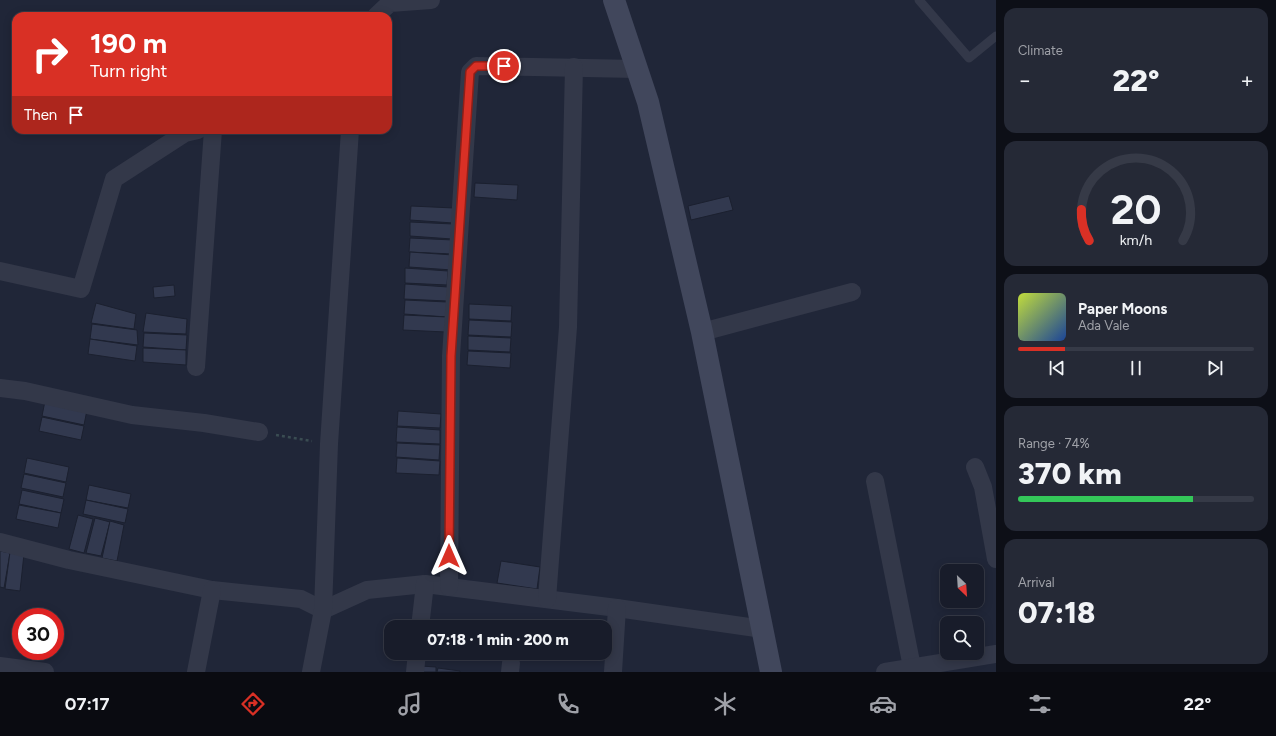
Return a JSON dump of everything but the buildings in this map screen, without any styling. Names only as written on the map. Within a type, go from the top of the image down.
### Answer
[{"type":"street","points":[[380,12],[390,3],[430,0]]},
{"type":"street","points":[[614,0],[648,102],[702,332],[772,672]]},
{"type":"street","points":[[449,587],[451,356],[470,72],[476,66],[637,69]]},
{"type":"street","points":[[547,599],[568,327],[574,67]]},
{"type":"street","points":[[0,271],[81,290],[114,178],[183,134]]},
{"type":"street","points":[[196,367],[213,134]]},
{"type":"street","points":[[311,672],[323,610],[329,444],[350,134]]},
{"type":"street","points":[[702,332],[852,292]]},
{"type":"street","points":[[0,388],[26,391],[132,415],[204,423],[259,432]]},
{"type":"street","points":[[975,467],[983,487],[996,560]]},
{"type":"street","points":[[875,481],[913,670]]},
{"type":"street","points":[[0,542],[68,560],[212,590],[301,599],[323,610]]},
{"type":"street","points":[[421,620],[425,584]]},
{"type":"street","points":[[323,610],[368,590],[425,584],[617,608],[763,629]]},
{"type":"street","points":[[196,672],[212,590]]},
{"type":"street","points":[[613,672],[617,608]]},
{"type":"street","points":[[885,672],[913,670],[996,654]]},
{"type":"street","points":[[415,672],[416,660]]},
{"type":"street","points":[[0,666],[45,672]]},
{"type":"lane","points":[[919,0],[969,58],[996,36]]},
{"type":"path","points":[[259,432],[329,444]]},
{"type":"route","points":[[449,556],[451,356],[470,72],[476,66],[504,66]]}]
